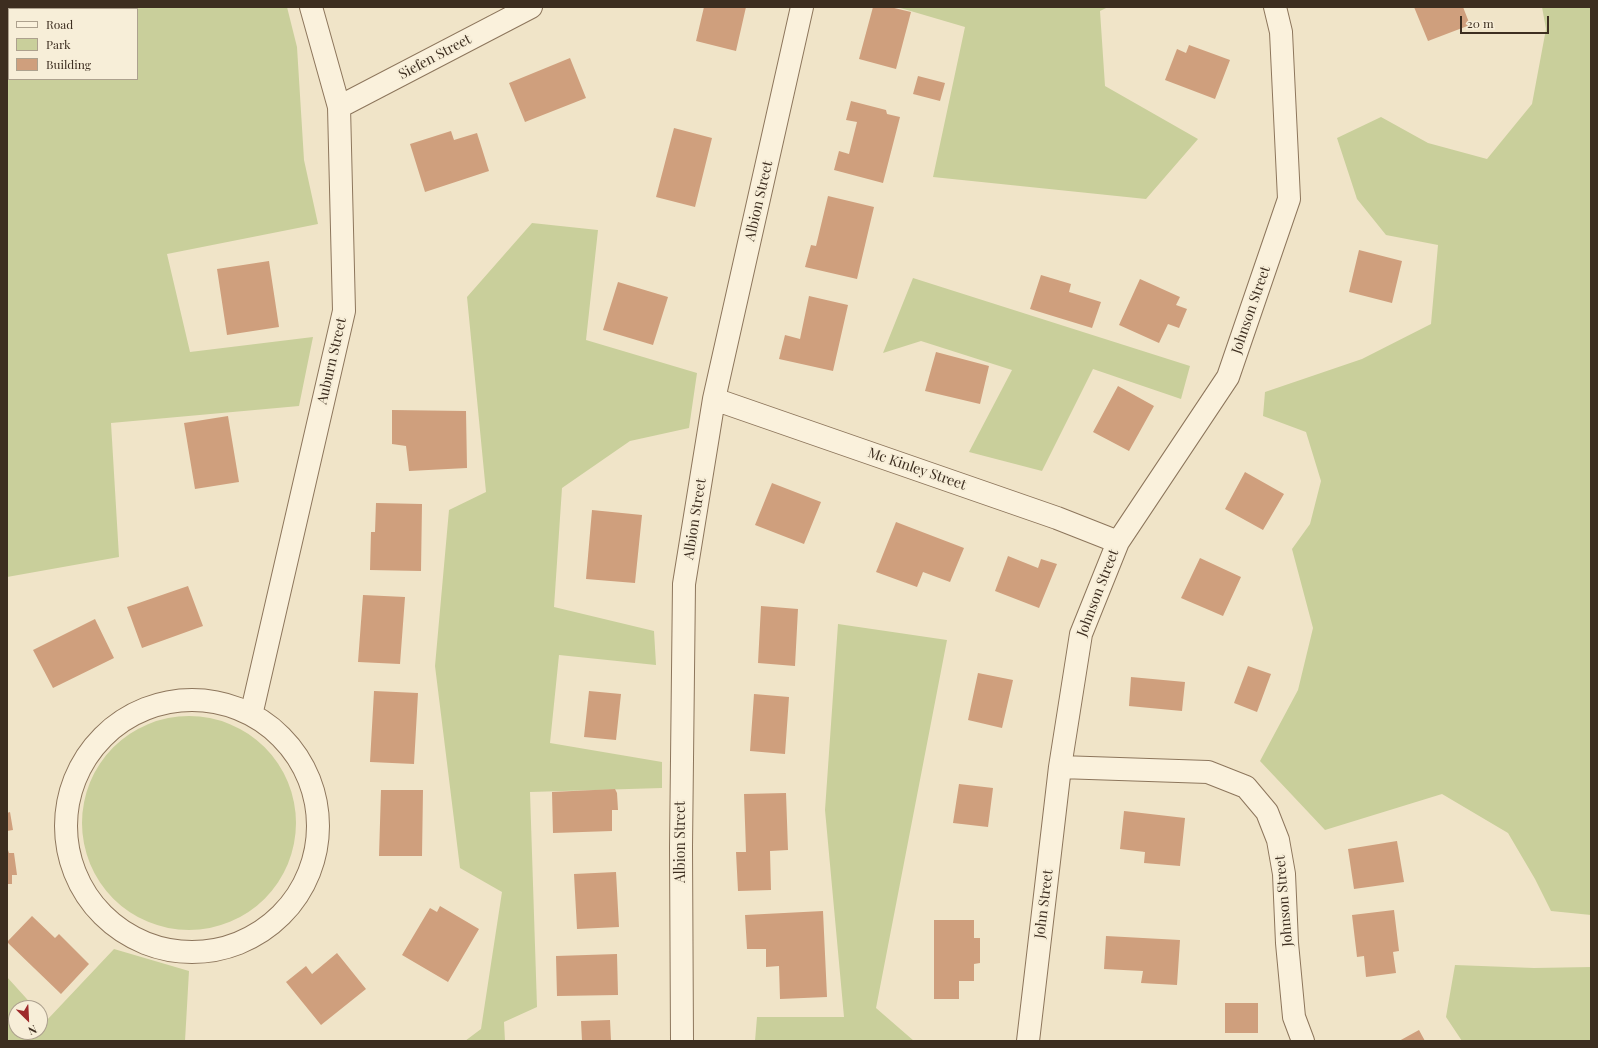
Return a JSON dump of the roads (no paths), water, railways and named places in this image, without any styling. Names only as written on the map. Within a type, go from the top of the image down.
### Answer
[{"type":"street","name":"Auburn Street","points":[[252,711],[344,311],[339,107],[311,7]]},
{"type":"street","name":"Siefen Street","points":[[339,107],[531,7]]},
{"type":"street","name":"Albion Street","points":[[682,1041],[681,848],[684,584],[714,399],[802,7]]},
{"type":"street","name":"Johnson Street","points":[[1275,7],[1280,32],[1288,199],[1228,377],[1118,542],[1081,634],[1060,767],[1208,772],[1246,787],[1267,812],[1278,840],[1284,874],[1287,943],[1294,1018],[1303,1041]]},
{"type":"street","name":"Mc Kinley Street","points":[[714,399],[1056,518],[1118,542]]},
{"type":"street","points":[[205,699],[252,711],[278,732],[304,766],[319,824],[307,879],[292,903],[259,933],[235,945],[191,953],[168,950],[126,935],[85,897],[74,875],[64,831],[75,775],[114,725],[172,700],[205,699]]},
{"type":"street","name":"John Street","points":[[1028,1041],[1060,767]]}]
